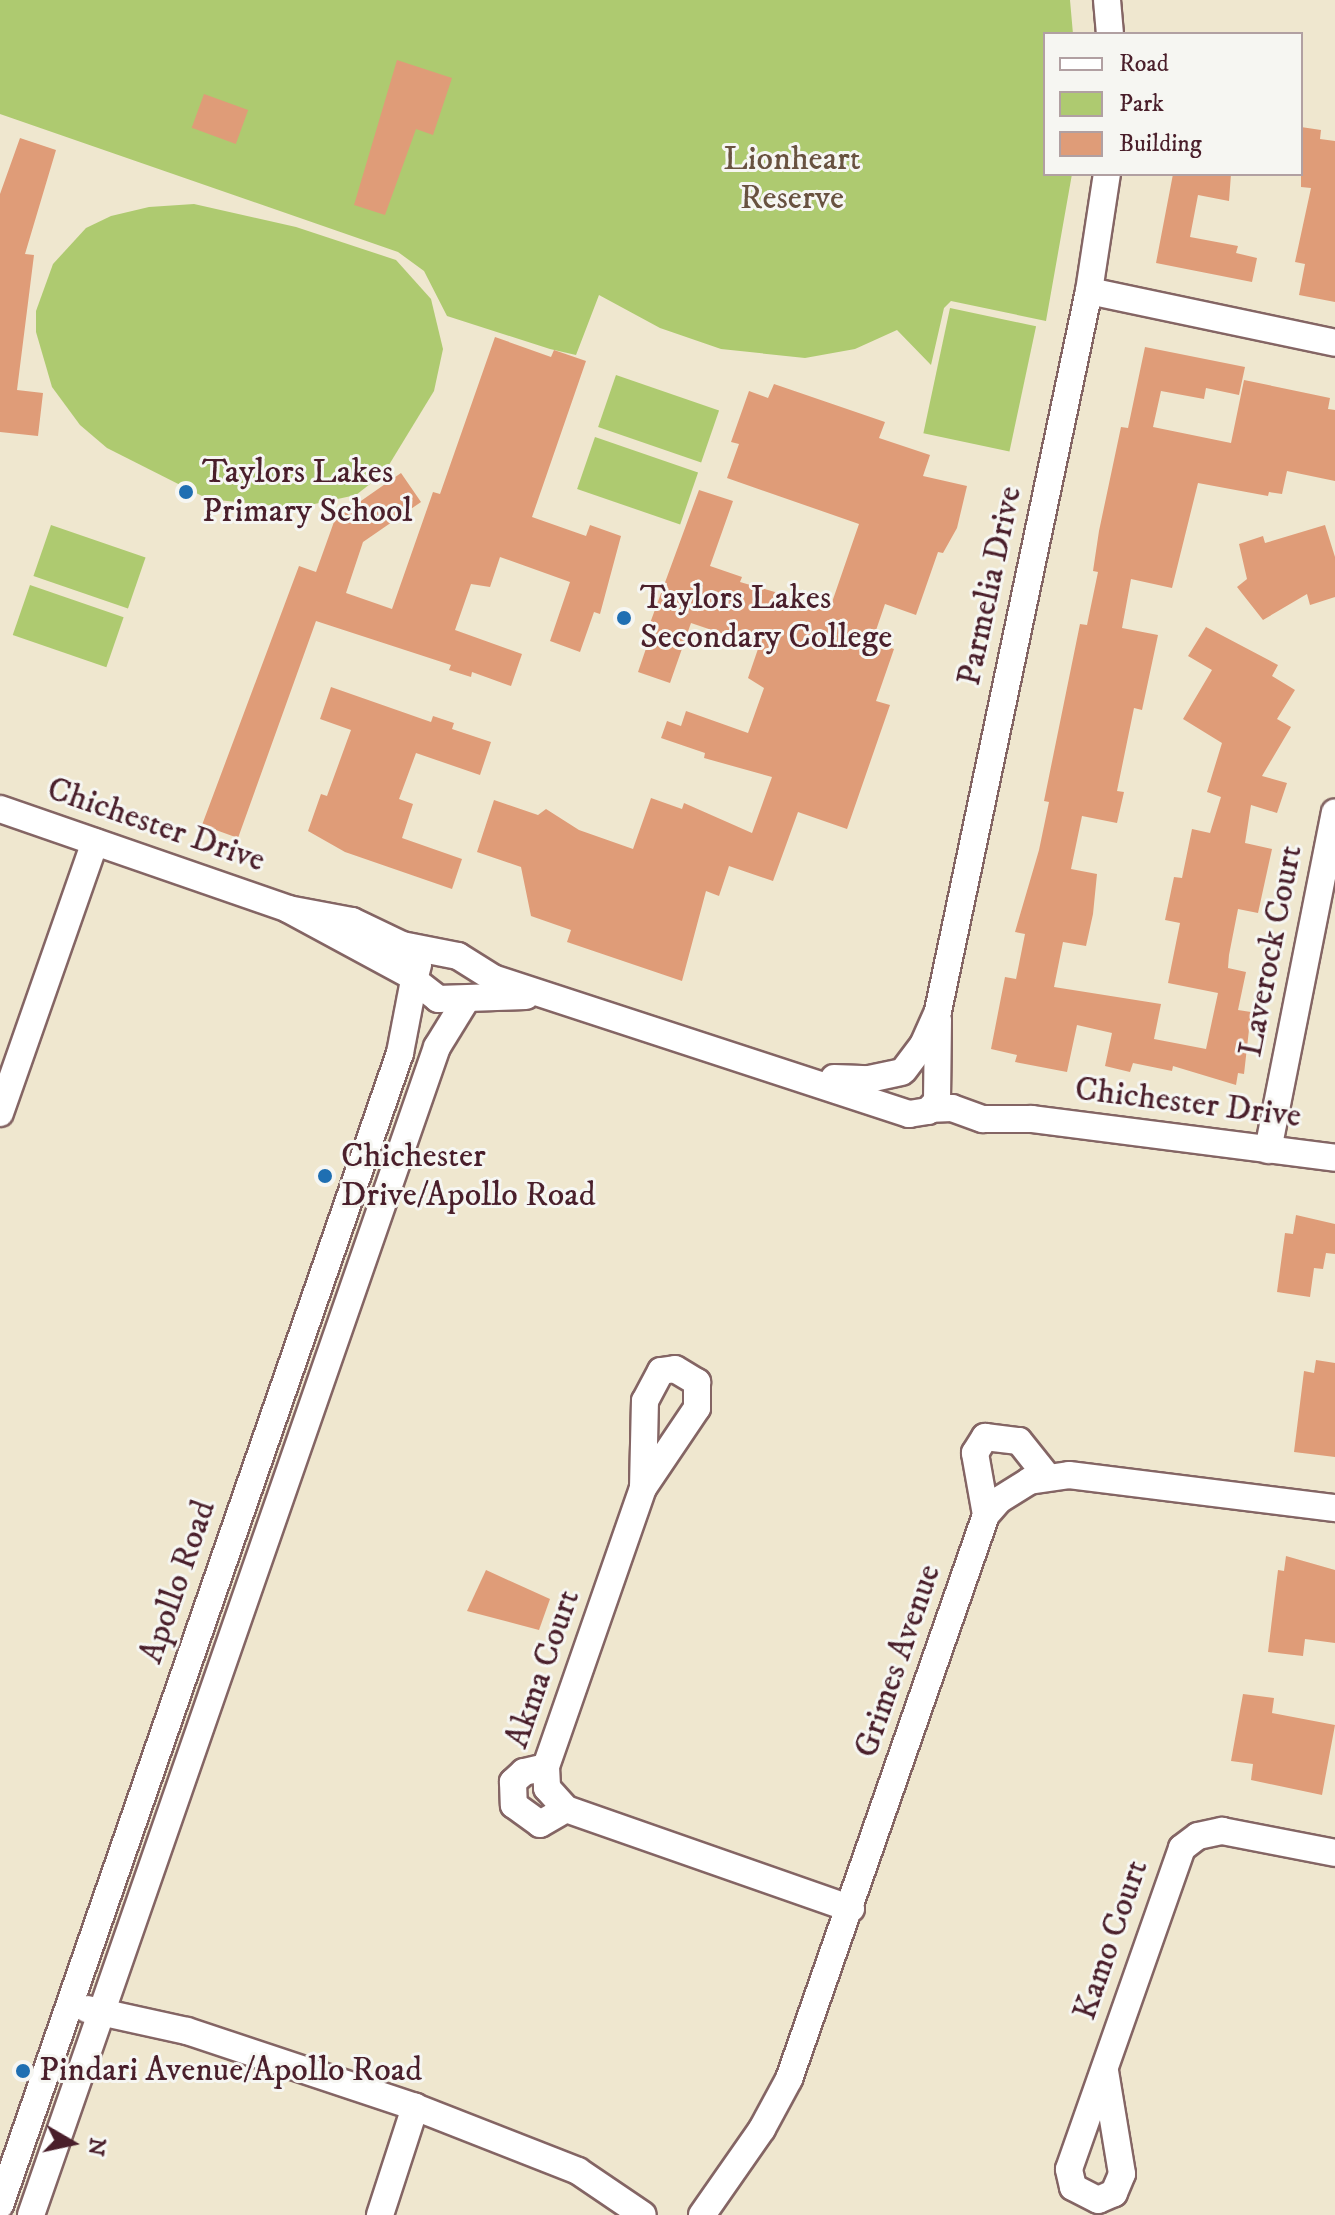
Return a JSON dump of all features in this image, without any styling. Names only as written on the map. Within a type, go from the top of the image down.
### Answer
[{"type":"street","points":[[1107,0],[1110,32]]},
{"type":"street","name":"Parmelia Drive","points":[[938,1079],[938,1011],[1089,291],[1107,176]]},
{"type":"street","points":[[1089,291],[1335,343]]},
{"type":"street","name":"Chichester Drive","points":[[0,809],[288,909],[352,921],[395,943],[433,952]]},
{"type":"street","name":"Laverock Court","points":[[1268,1150],[1335,813]]},
{"type":"street","points":[[0,1113],[95,842]]},
{"type":"street","name":"Chichester Drive","points":[[288,909],[413,978]]},
{"type":"street","points":[[546,996],[438,999],[413,978],[433,952],[458,956],[475,968],[546,996],[795,1074],[903,1112],[916,1115],[931,1109],[939,1095],[938,1079],[918,1067],[855,1080],[795,1074]]},
{"type":"street","points":[[467,1000],[475,968]]},
{"type":"street","name":"Apollo Road","points":[[0,2205],[400,1053],[413,978]]},
{"type":"street","name":"Apollo Road","points":[[31,2215],[437,1047],[467,1000]]},
{"type":"street","name":"Parmelia Drive","points":[[902,1071],[918,1053],[938,1011]]},
{"type":"street","points":[[902,1071],[891,1088],[903,1112]]},
{"type":"street","name":"Chichester Drive","points":[[938,1079],[968,1097],[1032,1119]]},
{"type":"street","name":"Chichester Drive","points":[[931,1109],[952,1108],[999,1121],[1032,1119],[1335,1158]]},
{"type":"street","points":[[986,1515],[975,1453],[985,1437],[1019,1441],[1046,1475]]},
{"type":"street","name":"Grimes Avenue","points":[[702,2215],[789,2079],[851,1909],[986,1515],[1010,1490],[1046,1475],[1335,1508]]},
{"type":"street","name":"Akma Court","points":[[566,1809],[547,1788],[546,1767],[643,1488]]},
{"type":"street","points":[[546,1767],[524,1772],[513,1782],[514,1805],[540,1824],[566,1809],[851,1909]]},
{"type":"street","name":"Kamo Court","points":[[1105,2071],[1176,1859],[1190,1841],[1222,1831],[1335,1853]]},
{"type":"street","points":[[74,1992],[415,2107],[578,2171],[643,2215]]},
{"type":"street","points":[[380,2215],[415,2107]]},
{"type":"street","name":"Grimes Avenue","points":[[688,2215],[736,2166]]},
{"type":"green space","name":"Lionheart Reserve","points":[[0,0],[1070,0],[1073,32],[1043,32],[1043,176],[1072,176],[1046,321],[951,301],[944,308],[931,365],[897,330],[855,349],[805,358],[721,349],[660,328],[599,295],[576,355],[550,349],[447,316],[424,271],[398,252],[0,114]]},
{"type":"green space","points":[[194,204],[296,227],[396,260],[431,299],[443,349],[434,391],[384,473],[356,495],[296,508],[208,499],[107,448],[80,425],[52,387],[36,332],[36,311],[53,264],[86,228],[111,216],[149,207]]},
{"type":"green space","points":[[950,308],[1036,326],[1009,451],[923,433]]},
{"type":"green space","points":[[616,375],[719,410],[701,462],[598,427]]},
{"type":"green space","points":[[595,437],[698,472],[680,524],[577,489]]},
{"type":"green space","points":[[51,525],[146,558],[128,609],[33,576]]},
{"type":"green space","points":[[30,585],[124,617],[106,667],[13,635]]},
{"type":"building","points":[[397,60],[452,78],[433,135],[416,129],[385,215],[354,205]]},
{"type":"building","points":[[204,94],[248,110],[236,144],[192,128]]},
{"type":"building","points":[[1303,127],[1321,130],[1320,139],[1335,141],[1335,302],[1299,295],[1305,264],[1295,262],[1311,188],[1301,187]]},
{"type":"building","points":[[20,138],[56,150],[25,254],[34,255],[17,390],[43,393],[38,436],[0,432],[0,194]]},
{"type":"building","points":[[1173,176],[1231,176],[1229,201],[1198,195],[1190,237],[1238,246],[1236,253],[1257,258],[1252,282],[1156,263]]},
{"type":"building","points":[[495,337],[551,357],[554,350],[586,361],[532,517],[586,536],[590,525],[621,536],[600,614],[594,612],[580,652],[550,641],[570,582],[500,557],[490,587],[471,584],[455,630],[522,654],[511,686],[472,672],[471,677],[449,670],[451,665],[316,621],[238,838],[202,825],[299,566],[316,572],[335,519],[401,473],[421,502],[363,542],[346,593],[392,609],[433,492],[440,494]]},
{"type":"building","points":[[1145,347],[1245,367],[1239,395],[1206,388],[1204,399],[1161,391],[1153,427],[1231,443],[1244,380],[1330,398],[1328,409],[1335,410],[1335,481],[1287,471],[1282,494],[1269,492],[1268,496],[1198,483],[1172,588],[1131,579],[1122,628],[1158,635],[1142,710],[1134,708],[1117,791],[1124,792],[1117,823],[1082,816],[1071,869],[1097,874],[1093,914],[1086,946],[1063,942],[1054,987],[1161,1004],[1154,1039],[1206,1049],[1218,993],[1168,983],[1180,923],[1165,920],[1174,877],[1182,878],[1192,829],[1210,833],[1221,797],[1207,792],[1222,743],[1183,719],[1212,670],[1188,656],[1206,627],[1278,665],[1272,676],[1295,690],[1277,719],[1291,727],[1262,776],[1287,783],[1277,813],[1251,805],[1245,843],[1272,849],[1258,913],[1238,909],[1229,955],[1228,968],[1246,972],[1238,1010],[1251,1012],[1244,1074],[1238,1073],[1236,1085],[1173,1066],[1172,1071],[1133,1063],[1130,1072],[1105,1066],[1112,1033],[1077,1025],[1067,1072],[1015,1062],[1017,1055],[991,1049],[1005,977],[1016,979],[1025,934],[1015,932],[1039,850],[1049,802],[1044,801],[1080,624],[1087,625],[1098,572],[1093,571],[1099,531],[1121,427],[1128,428]]},
{"type":"building","points":[[774,384],[885,422],[879,438],[930,455],[923,476],[967,486],[957,528],[943,553],[938,552],[916,615],[885,604],[872,642],[894,649],[876,701],[890,705],[847,829],[798,812],[773,881],[729,866],[719,896],[706,891],[682,981],[567,942],[571,930],[531,916],[521,867],[477,852],[494,800],[538,815],[546,809],[579,830],[633,849],[651,798],[682,809],[684,803],[752,833],[772,777],[704,758],[705,753],[661,738],[667,721],[681,726],[686,711],[748,733],[764,688],[748,678],[759,646],[691,623],[670,683],[638,672],[653,628],[649,626],[699,490],[733,501],[710,566],[742,577],[740,582],[830,608],[859,524],[727,478],[739,444],[731,442],[749,391],[768,398]]},
{"type":"building","points":[[1325,525],[1335,557],[1335,597],[1310,605],[1307,594],[1263,620],[1237,587],[1247,579],[1239,544],[1263,536],[1265,543]]},
{"type":"building","points":[[331,687],[431,722],[433,716],[454,723],[452,729],[491,742],[480,775],[416,753],[399,799],[413,804],[402,838],[462,859],[452,889],[345,852],[308,831],[321,794],[327,796],[351,730],[320,719]]},
{"type":"building","points":[[1296,1215],[1335,1224],[1335,1254],[1326,1253],[1323,1269],[1314,1268],[1310,1297],[1277,1292],[1285,1233],[1293,1234]]},
{"type":"building","points":[[1316,1360],[1335,1363],[1335,1457],[1294,1452],[1304,1371],[1314,1373]]},
{"type":"building","points":[[1286,1556],[1335,1570],[1335,1643],[1305,1639],[1303,1656],[1268,1652],[1278,1570],[1284,1571]]},
{"type":"building","points":[[486,1570],[550,1599],[539,1630],[467,1611]]},
{"type":"building","points":[[1243,1694],[1274,1698],[1272,1713],[1335,1725],[1322,1795],[1251,1780],[1253,1764],[1231,1761]]},
{"type":"place","name":"Taylors Lakes Primary School","points":[[186,492]]},
{"type":"place","name":"Taylors Lakes Secondary College","points":[[624,618]]},
{"type":"place","name":"Chichester Drive/Apollo Road","points":[[325,1176]]},
{"type":"place","name":"Pindari Avenue/Apollo Road","points":[[23,2071]]}]
